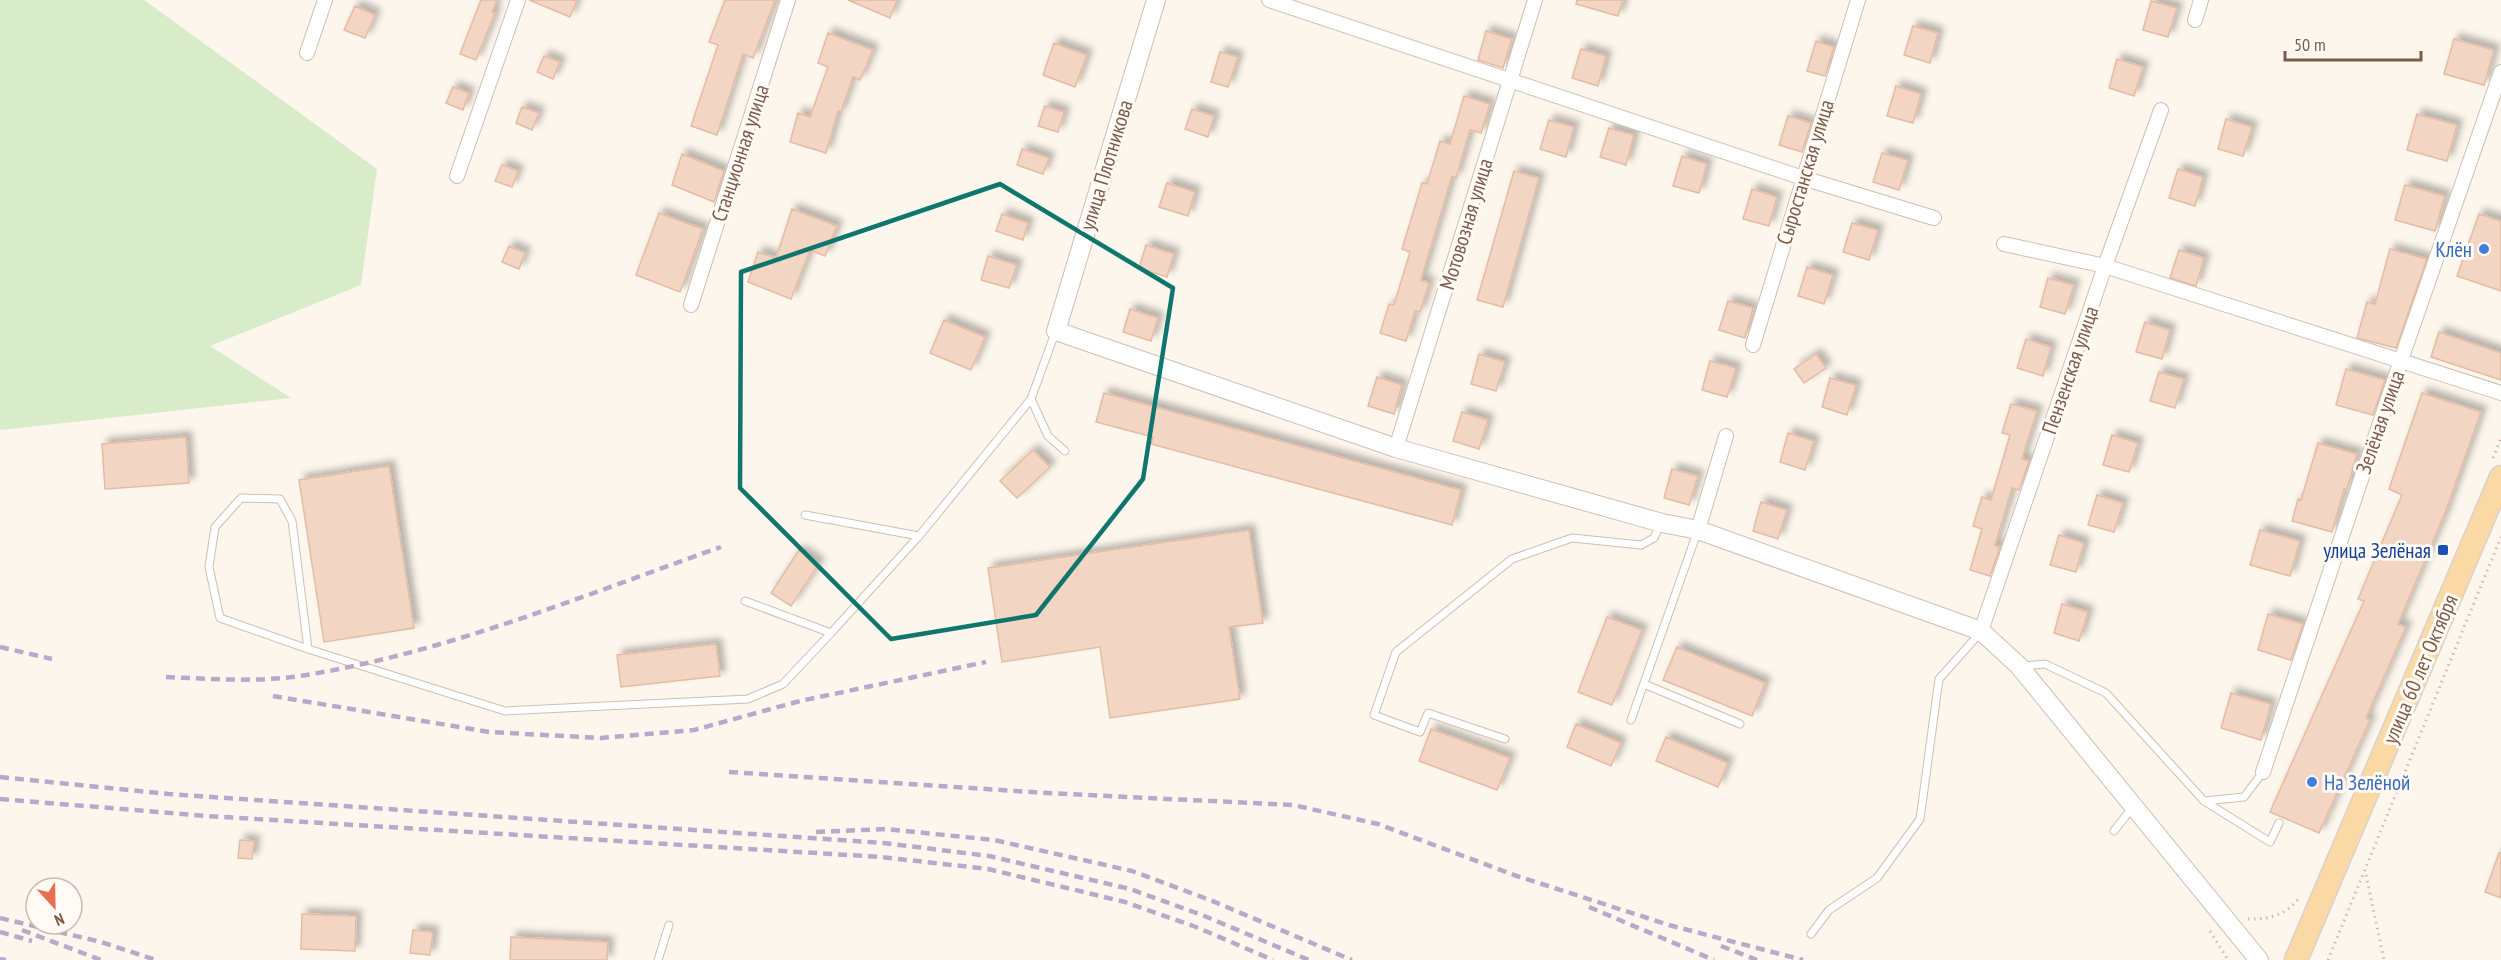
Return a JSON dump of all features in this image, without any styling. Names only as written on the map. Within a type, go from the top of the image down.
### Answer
[{"type":"main road","name":"улица 60 лет Октября","points":[[2296,960],[2501,477]]},
{"type":"street","points":[[307,53],[325,0]]},
{"type":"street","points":[[457,176],[518,0]]},
{"type":"street","name":"Станционная улица","points":[[691,305],[788,0]]},
{"type":"street","name":"улица Плотникова","points":[[1056,331],[1156,0]]},
{"type":"street","points":[[1269,0],[1803,178],[1934,218]]},
{"type":"street","name":"Мотовозная улица","points":[[1396,448],[1535,0]]},
{"type":"street","name":"Сыростанская улица","points":[[1753,345],[1858,0]]},
{"type":"street","points":[[2195,20],[2201,0]]},
{"type":"street","name":"Зелёная улица","points":[[2262,772],[2501,72]]},
{"type":"street","name":"Пензенская улица","points":[[1981,631],[2105,266],[2162,110]]},
{"type":"street","points":[[2004,244],[2105,266],[2501,393]]},
{"type":"street","points":[[1056,331],[1396,448],[1662,523],[1698,530],[1981,631],[2019,666],[2259,960]]},
{"type":"street","points":[[1698,530],[1726,436]]},
{"type":"lane","points":[[308,649],[292,521],[280,499],[241,498],[215,527],[209,567],[220,618],[308,649],[505,711],[748,699],[783,684],[919,536],[1031,399],[1056,331]]},
{"type":"lane","points":[[1031,399],[1048,436],[1065,451]]},
{"type":"lane","points":[[806,515],[919,536]]},
{"type":"lane","points":[[1505,739],[1428,713],[1420,732],[1374,715],[1396,652],[1512,559],[1572,538],[1641,545],[1654,538],[1662,523]]},
{"type":"lane","points":[[1631,720],[1698,530]]},
{"type":"lane","points":[[746,601],[831,633]]},
{"type":"lane","points":[[1811,934],[1829,910],[1877,878],[1920,819],[1939,679],[1981,631]]},
{"type":"lane","points":[[2019,666],[2045,664],[2106,693],[2204,801],[2270,842],[2279,823]]},
{"type":"lane","points":[[1644,684],[1740,724]]},
{"type":"lane","points":[[2204,801],[2244,796],[2262,772]]},
{"type":"lane","points":[[2114,831],[2134,806]]},
{"type":"lane","points":[[658,960],[669,925]]},
{"type":"path","points":[[2328,960],[2501,537]]},
{"type":"path","points":[[2365,873],[2379,946],[2384,960]]},
{"type":"path","points":[[2239,917],[2264,919],[2281,914],[2295,904],[2300,897]]},
{"type":"highlighted area","points":[[1000,184],[1173,288],[1143,479],[1036,615],[891,639],[740,488],[741,272]]},
{"type":"green space","points":[[0,0],[144,0],[377,169],[361,285],[210,346],[291,398],[0,430]]},
{"type":"building","points":[[481,0],[497,0],[492,12],[495,13],[476,60],[460,54]]},
{"type":"building","points":[[529,0],[577,0],[570,17]]},
{"type":"building","points":[[725,0],[775,0],[753,58],[743,54],[717,135],[691,126],[718,45],[709,42]]},
{"type":"building","points":[[848,0],[897,0],[890,18]]},
{"type":"building","points":[[1577,0],[1623,0],[1618,16],[1576,4]]},
{"type":"building","points":[[2151,1],[2177,8],[2168,37],[2143,30]]},
{"type":"building","points":[[355,6],[375,15],[365,38],[344,30]]},
{"type":"building","points":[[1913,26],[1938,33],[1930,63],[1904,55]]},
{"type":"building","points":[[1486,31],[1512,39],[1503,68],[1478,60]]},
{"type":"building","points":[[828,33],[873,50],[860,80],[853,77],[841,112],[838,111],[826,153],[790,142],[798,113],[810,117],[828,67],[818,63]]},
{"type":"building","points":[[2454,39],[2494,50],[2484,85],[2444,74]]},
{"type":"building","points":[[1816,41],[1834,47],[1825,76],[1807,71]]},
{"type":"building","points":[[1054,43],[1087,55],[1075,87],[1043,75]]},
{"type":"building","points":[[1581,49],[1606,56],[1598,86],[1572,78]]},
{"type":"building","points":[[1220,52],[1238,57],[1228,87],[1211,82]]},
{"type":"building","points":[[544,56],[560,62],[553,79],[537,72]]},
{"type":"building","points":[[2117,59],[2143,67],[2134,96],[2109,88]]},
{"type":"building","points":[[1896,86],[1921,94],[1913,123],[1887,116]]},
{"type":"building","points":[[453,87],[469,93],[463,110],[446,103]]},
{"type":"building","points":[[1464,96],[1490,104],[1481,133],[1470,130],[1456,178],[1452,176],[1421,280],[1429,283],[1420,312],[1415,311],[1406,341],[1380,333],[1389,304],[1394,305],[1410,252],[1402,249],[1422,183],[1427,184],[1440,141],[1450,144]]},
{"type":"building","points":[[1045,106],[1064,112],[1058,132],[1038,126]]},
{"type":"building","points":[[522,107],[539,113],[532,130],[516,123]]},
{"type":"building","points":[[1192,109],[1214,116],[1208,137],[1185,129]]},
{"type":"building","points":[[2417,114],[2457,125],[2447,161],[2407,150]]},
{"type":"building","points":[[1788,116],[1811,123],[1802,152],[1779,145]]},
{"type":"building","points":[[2226,119],[2252,127],[2243,156],[2218,149]]},
{"type":"building","points":[[1549,120],[1574,127],[1566,157],[1540,149]]},
{"type":"building","points":[[1609,128],[1634,135],[1626,165],[1600,157]]},
{"type":"building","points":[[1022,149],[1049,158],[1043,174],[1017,165]]},
{"type":"building","points":[[1882,153],[1908,160],[1899,190],[1873,182]]},
{"type":"building","points":[[682,154],[724,171],[714,202],[672,185]]},
{"type":"building","points":[[1682,156],[1707,164],[1699,193],[1673,186]]},
{"type":"building","points":[[502,165],[518,171],[512,187],[495,181]]},
{"type":"building","points":[[2178,169],[2203,177],[2195,206],[2169,198]]},
{"type":"building","points":[[1514,171],[1539,178],[1503,307],[1477,300]]},
{"type":"building","points":[[1167,183],[1195,192],[1188,216],[1159,207]]},
{"type":"building","points":[[2405,185],[2445,196],[2435,231],[2395,220]]},
{"type":"building","points":[[1752,189],[1777,197],[1769,226],[1743,219]]},
{"type":"building","points":[[792,209],[837,226],[825,256],[810,250],[791,299],[748,282],[758,252],[776,258]]},
{"type":"building","points":[[659,213],[703,229],[680,292],[636,275]]},
{"type":"building","points":[[1002,214],[1028,223],[1023,240],[996,231]]},
{"type":"building","name":"Клён","points":[[2479,214],[2501,221],[2501,291],[2457,276]]},
{"type":"building","points":[[1852,223],[1878,230],[1869,260],[1843,252]]},
{"type":"building","points":[[1146,245],[1174,254],[1167,277],[1139,268]]},
{"type":"building","points":[[509,246],[525,253],[519,269],[502,262]]},
{"type":"building","points":[[2390,249],[2427,259],[2396,348],[2357,338],[2367,302],[2375,304]]},
{"type":"building","points":[[2179,250],[2204,258],[2196,286],[2170,278]]},
{"type":"building","points":[[988,256],[1017,265],[1009,288],[981,280]]},
{"type":"building","points":[[1807,267],[1833,275],[1824,304],[1798,296]]},
{"type":"building","points":[[2048,278],[2074,285],[2065,314],[2040,307]]},
{"type":"building","points":[[1728,301],[1753,308],[1745,338],[1719,330]]},
{"type":"building","points":[[1130,309],[1158,318],[1151,341],[1123,332]]},
{"type":"building","points":[[944,320],[985,337],[971,370],[930,353]]},
{"type":"building","points":[[2145,322],[2170,330],[2162,359],[2136,352]]},
{"type":"building","points":[[2439,332],[2501,353],[2501,380],[2431,357]]},
{"type":"building","points":[[2026,339],[2051,347],[2043,376],[2017,368]]},
{"type":"building","points":[[1479,354],[1505,362],[1496,391],[1471,384]]},
{"type":"building","points":[[1816,354],[1826,368],[1804,383],[1794,369]]},
{"type":"building","points":[[1710,361],[1736,368],[1727,397],[1702,390]]},
{"type":"building","points":[[2346,369],[2385,380],[2373,415],[2336,405]]},
{"type":"building","points":[[2159,372],[2184,379],[2175,408],[2150,401]]},
{"type":"building","points":[[1377,377],[1402,385],[1394,414],[1368,406]]},
{"type":"building","points":[[1830,378],[1856,385],[1847,415],[1822,407]]},
{"type":"building","points":[[1104,393],[1461,490],[1452,525],[1151,444],[1153,437],[1096,422]]},
{"type":"building","points":[[2422,393],[2481,412],[2445,513],[2398,624],[2406,627],[2366,718],[2370,720],[2319,833],[2270,812],[2364,601],[2358,599],[2402,495],[2389,489]]},
{"type":"building","points":[[2011,404],[2037,411],[2022,459],[2029,461],[2019,490],[2012,488],[1995,545],[2000,547],[1990,576],[1970,570],[1982,529],[1973,526],[1982,497],[1991,500],[2010,435],[2002,433]]},
{"type":"building","points":[[1462,412],[1488,420],[1479,449],[1453,441]]},
{"type":"building","points":[[1788,433],[1814,441],[1805,470],[1780,462]]},
{"type":"building","points":[[2112,435],[2138,443],[2129,472],[2103,465]]},
{"type":"building","points":[[186,437],[189,483],[105,489],[102,444]]},
{"type":"building","points":[[2318,443],[2357,454],[2332,532],[2292,521],[2298,499],[2301,500]]},
{"type":"building","points":[[1033,450],[1050,467],[1017,498],[1000,481]]},
{"type":"building","points":[[389,466],[414,628],[324,642],[299,480]]},
{"type":"building","points":[[1672,469],[1698,476],[1689,505],[1664,498]]},
{"type":"building","points":[[2097,495],[2123,503],[2114,532],[2088,525]]},
{"type":"building","points":[[1761,502],[1787,510],[1778,539],[1753,531]]},
{"type":"building","points":[[1249,530],[1263,623],[1229,627],[1240,699],[1110,718],[1100,647],[1002,662],[988,568]]},
{"type":"building","points":[[2260,530],[2300,541],[2290,576],[2250,565]]},
{"type":"building","points":[[2059,535],[2084,543],[2076,572],[2050,565]]},
{"type":"building","points":[[799,550],[819,564],[791,606],[771,593]]},
{"type":"building","points":[[2062,604],[2088,612],[2079,641],[2054,633]]},
{"type":"building","points":[[2268,614],[2303,624],[2291,660],[2258,650]]},
{"type":"building","points":[[1607,617],[1642,630],[1612,705],[1578,692]]},
{"type":"building","points":[[716,644],[720,676],[621,687],[617,655]]},
{"type":"building","points":[[1677,647],[1765,683],[1752,716],[1663,680]]},
{"type":"building","points":[[2231,693],[2271,704],[2261,740],[2221,728]]},
{"type":"building","points":[[1576,724],[1621,743],[1611,766],[1567,747]]},
{"type":"building","points":[[1431,729],[1510,758],[1497,790],[1419,761]]},
{"type":"building","points":[[1666,737],[1728,763],[1718,787],[1656,761]]},
{"type":"building","points":[[240,840],[254,841],[252,859],[238,858]]},
{"type":"building","points":[[2499,853],[2501,853],[2501,898],[2485,892]]},
{"type":"building","points":[[302,914],[356,916],[355,951],[301,949]]},
{"type":"building","points":[[413,930],[433,932],[430,955],[410,953]]},
{"type":"building","points":[[511,937],[608,942],[607,960],[510,960]]},
{"type":"railway","points":[[166,677],[276,679],[365,664],[468,636],[721,547]]},
{"type":"railway","points":[[0,647],[52,659]]},
{"type":"railway","points":[[273,696],[489,732],[601,738],[694,730],[800,701],[986,662]]},
{"type":"railway","points":[[729,772],[1046,793],[1293,805],[1378,824],[1514,875],[1669,925],[1803,960]]},
{"type":"railway","points":[[0,777],[168,794],[884,843],[989,856],[1130,889],[1202,915],[1309,960]]},
{"type":"railway","points":[[0,799],[207,816],[881,857],[988,869],[1125,902],[1196,927],[1273,960]]},
{"type":"railway","points":[[816,832],[885,829],[994,840],[1132,871],[1210,900],[1352,960]]},
{"type":"railway","points":[[1589,907],[1714,960]]},
{"type":"railway","points":[[0,918],[101,942],[156,960]]},
{"type":"railway","points":[[22,930],[101,960]]},
{"type":"railway","points":[[0,932],[32,941]]},
{"type":"railway","points":[[1721,946],[1757,960]]},
{"type":"railway","points":[[0,959],[6,960]]},
{"type":"place","name":"Клён","points":[[2484,249]]},
{"type":"place","name":"улица Зелёная","points":[[2443,550]]},
{"type":"place","name":"На Зелёной","points":[[2312,782]]}]
